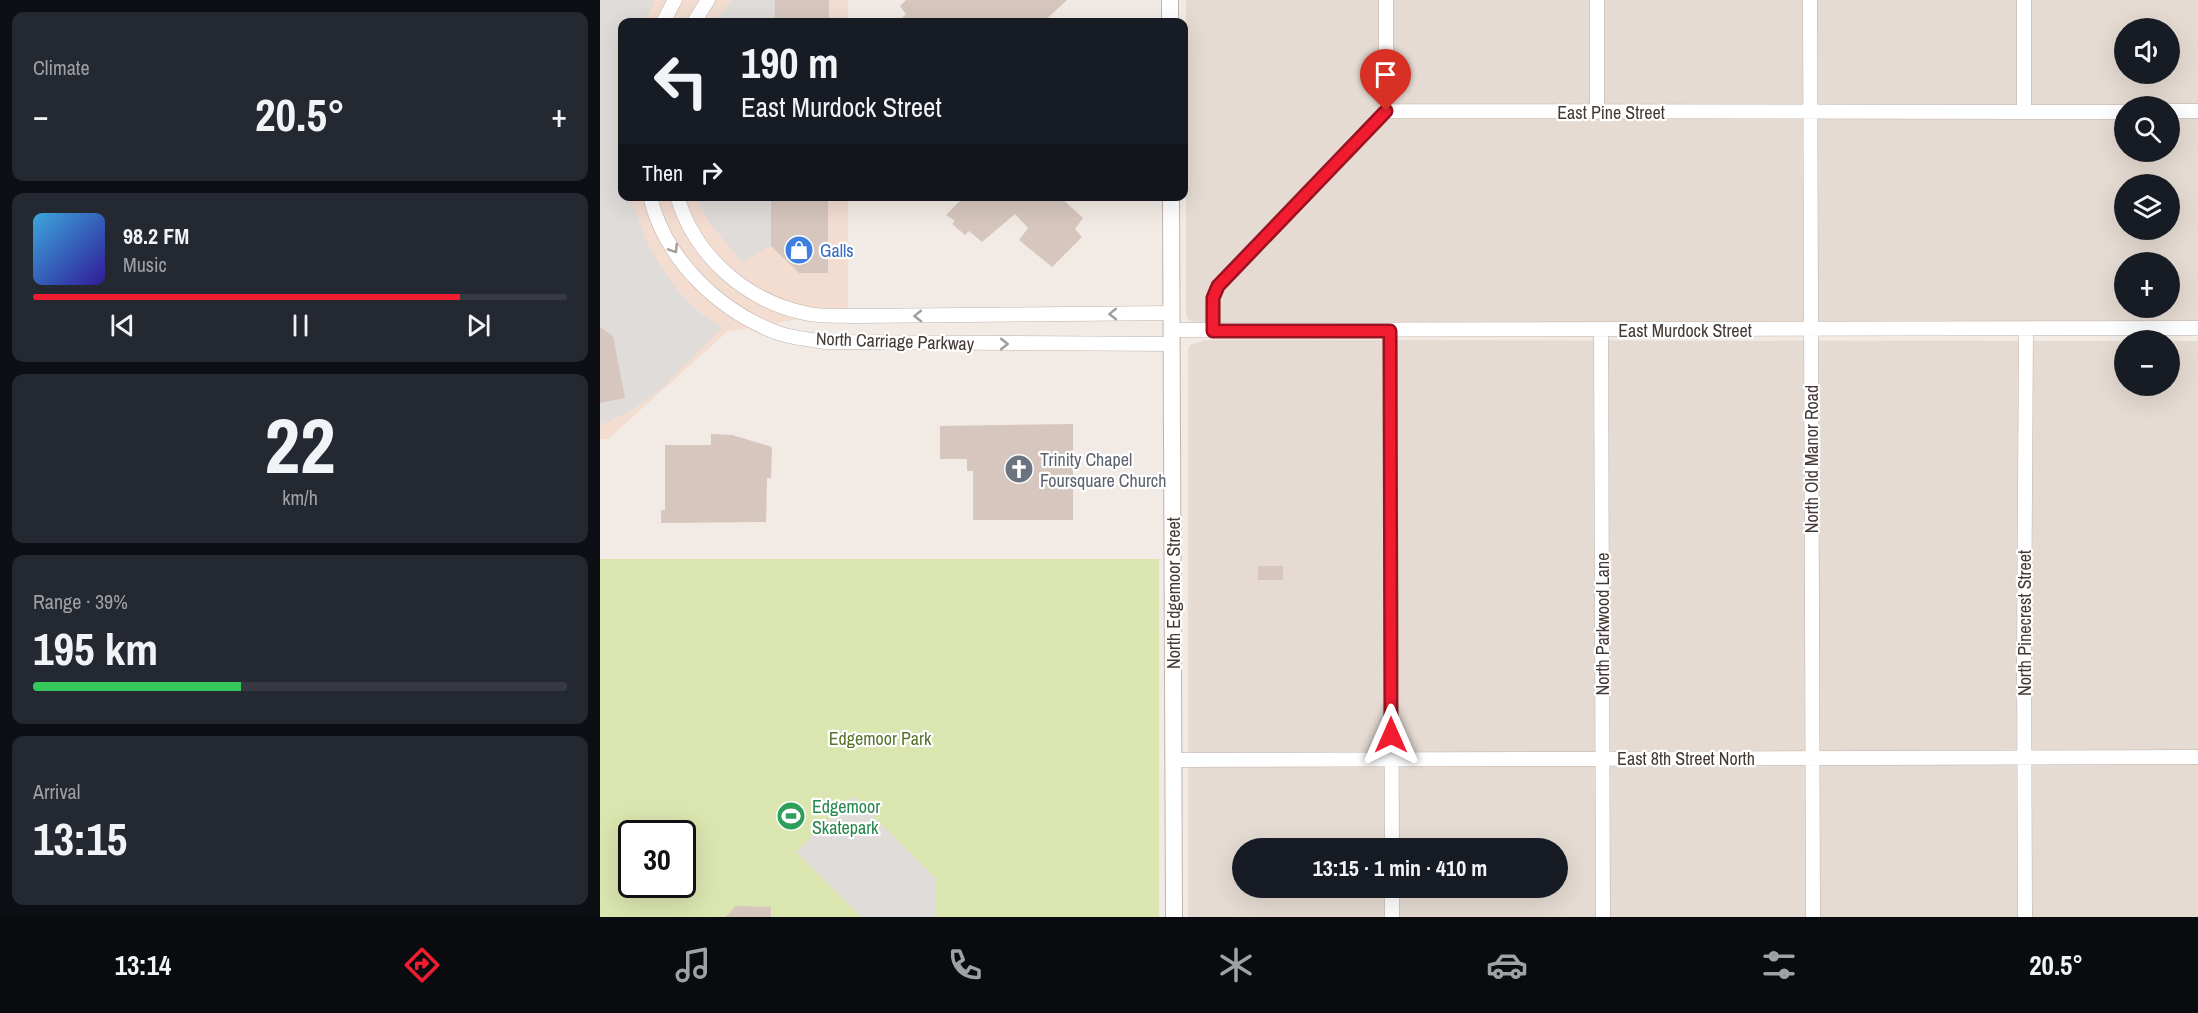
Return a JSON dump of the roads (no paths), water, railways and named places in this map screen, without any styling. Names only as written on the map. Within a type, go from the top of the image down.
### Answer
[{"type":"street","points":[[665,18],[675,0]]},
{"type":"street","points":[[697,18],[708,0]]},
{"type":"street","points":[[1170,0],[1170,18]]},
{"type":"street","points":[[1213,331],[1213,298],[1218,286],[1386,111],[1386,0]]},
{"type":"street","points":[[1597,0],[1597,112]]},
{"type":"street","name":"North Old Manor Road","points":[[1810,0],[1813,917]]},
{"type":"street","points":[[2024,0],[2024,112]]},
{"type":"street","name":"East Pine Street","points":[[1386,111],[2114,112]]},
{"type":"street","points":[[2180,111],[2198,111]]},
{"type":"street","name":"North Carriage Parkway","points":[[652,201],[668,240],[690,274],[712,295],[742,316],[780,333],[834,342],[1172,337]]},
{"type":"street","name":"North Carriage Parkway","points":[[679,201],[689,227],[701,248],[724,272],[764,299],[809,314],[855,316],[1172,313]]},
{"type":"street","name":"North Edgemoor Street","points":[[1171,201],[1174,917]]},
{"type":"street","name":"East Murdock Street","points":[[1172,337],[1213,331],[2198,328]]},
{"type":"street","name":"North Pinecrest Street","points":[[2025,917],[2026,329]]},
{"type":"street","name":"North Parkwood Lane","points":[[1601,330],[1603,917]]},
{"type":"street","points":[[1390,331],[1392,838]]},
{"type":"street","name":"East 8th Street North","points":[[1173,760],[2198,757]]},
{"type":"street","points":[[1392,898],[1392,917]]},
{"type":"place","name":"Galls","points":[[799,250]]},
{"type":"place","name":"Trinity Chapel Foursquare Church","points":[[1019,469]]},
{"type":"place","name":"Edgemoor Skatepark","points":[[791,816]]},
{"type":"park label","name":"Edgemoor Park","points":[[880,738]]}]
